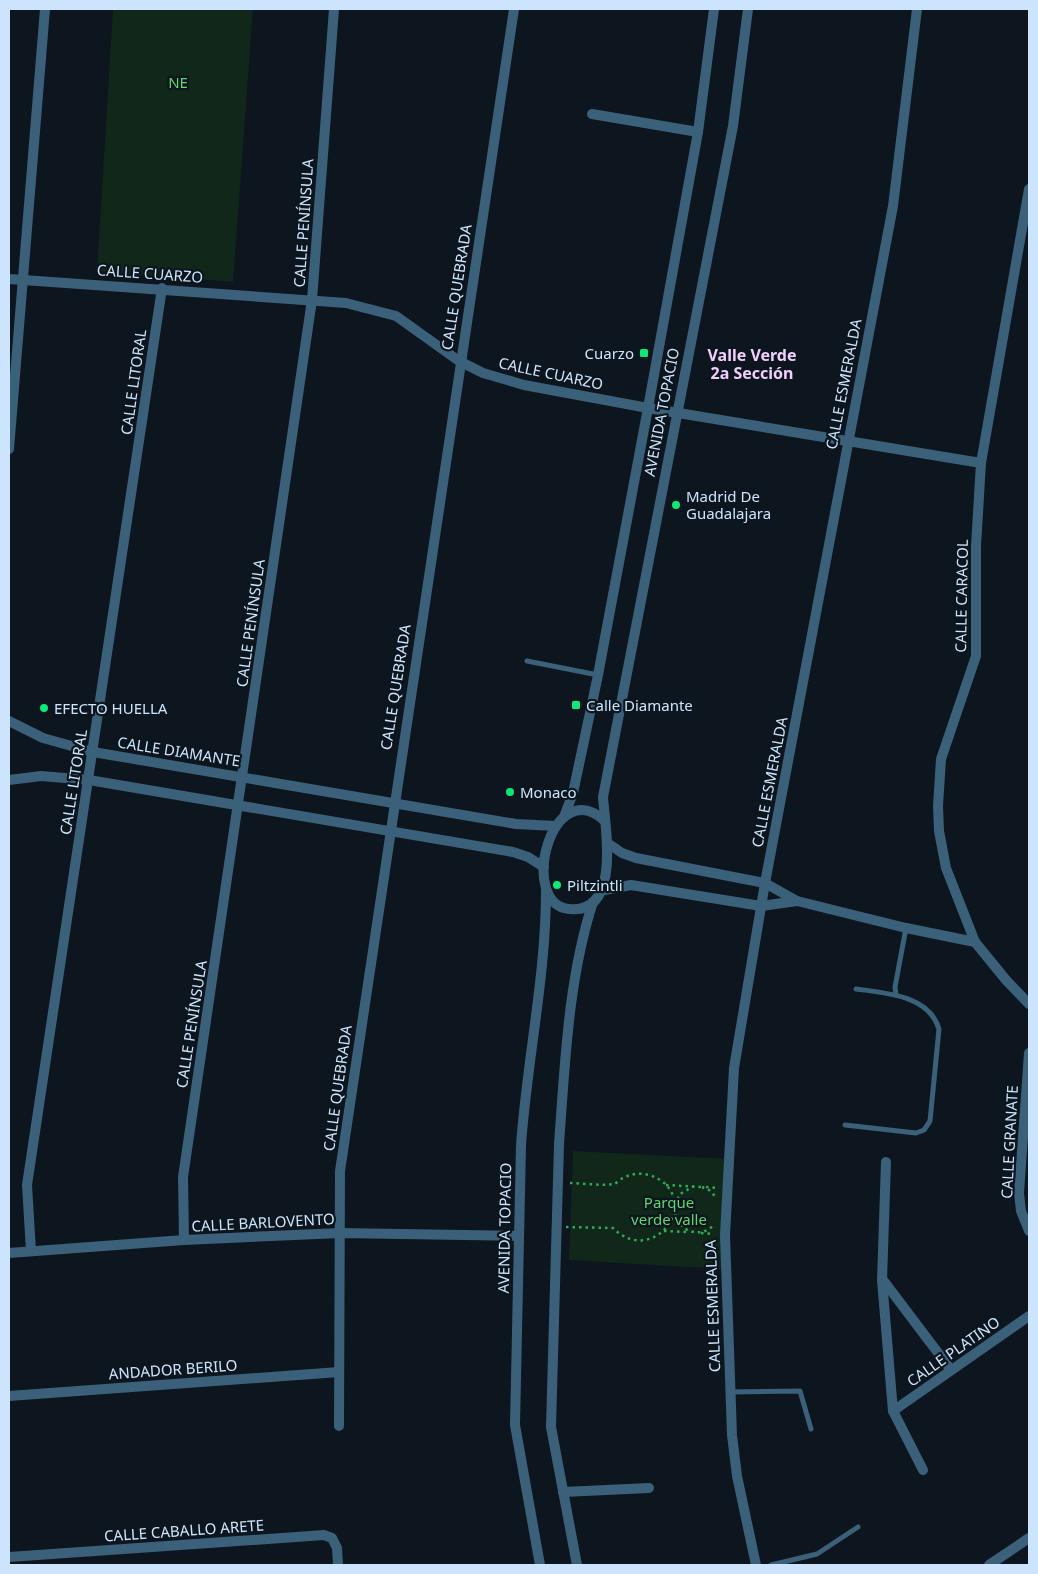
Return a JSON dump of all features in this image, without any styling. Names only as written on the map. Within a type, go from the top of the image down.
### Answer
[{"type":"street","points":[[9,449],[45,9]]},
{"type":"street","name":"CALLE PENÍNSULA","points":[[184,1240],[183,1177],[312,300],[334,9]]},
{"type":"street","name":"CALLE QUEBRADA","points":[[339,1426],[340,1171],[393,804],[514,9]]},
{"type":"street","name":"AVENIDA TOPACIO","points":[[564,817],[573,793],[598,675],[648,408],[698,132],[714,9]]},
{"type":"street","name":"AVENIDA TOPACIO","points":[[605,821],[603,797],[676,412],[733,126],[748,9]]},
{"type":"street","name":"CALLE ESMERALDA","points":[[756,1565],[737,1476],[732,1435],[730,1392],[725,1235],[734,1068],[765,883],[847,441],[893,206],[917,9]]},
{"type":"street","points":[[592,114],[698,132]]},
{"type":"street","name":"CALLE CARACOL","points":[[1029,189],[982,463],[976,546],[976,656],[941,759],[938,806],[939,831],[946,868],[975,942],[1006,980],[1029,1004]]},
{"type":"street","name":"CALLE CUARZO","points":[[9,279],[162,288],[346,303],[396,316],[460,361],[483,372],[524,385],[648,408],[982,463]]},
{"type":"street","name":"CALLE LITORAL","points":[[31,1251],[27,1185],[162,288]]},
{"type":"street","name":"CALLE DIAMANTE","points":[[9,721],[43,738],[93,752],[516,824],[556,826]]},
{"type":"street","points":[[9,780],[41,776],[89,780],[513,852],[528,857],[544,867]]},
{"type":"street","points":[[577,1565],[551,1427],[558,1183],[562,1109],[576,966],[593,902],[606,875],[609,844],[605,821],[596,813],[587,809],[576,810],[564,817],[556,826],[546,850],[544,867],[546,891],[557,905],[564,908],[580,909],[593,902]]},
{"type":"street","points":[[609,844],[622,853],[636,858],[765,883],[797,901],[906,928],[975,942]]},
{"type":"street","points":[[599,891],[632,885],[761,906],[797,901]]},
{"type":"street","name":"AVENIDA TOPACIO","points":[[540,1565],[515,1425],[524,1101],[543,963],[546,891]]},
{"type":"street","name":"CALLE GRANATE","points":[[1029,1053],[1018,1193],[1021,1211],[1029,1231]]},
{"type":"street","points":[[886,1162],[882,1280],[893,1411],[923,1470]]},
{"type":"street","name":"CALLE BARLOVENTO","points":[[9,1253],[184,1240],[340,1233],[519,1236]]},
{"type":"street","points":[[882,1280],[951,1370]]},
{"type":"street","name":"CALLE PLATINO","points":[[893,1411],[1029,1316]]},
{"type":"street","name":"ANDADOR BERILO","points":[[9,1396],[339,1372]]},
{"type":"street","points":[[563,1492],[649,1488]]},
{"type":"street","name":"CALLE CABALLO ARETE","points":[[9,1558],[324,1535],[332,1538],[335,1543],[338,1565]]},
{"type":"street","points":[[990,1565],[1029,1538]]},
{"type":"lane","points":[[528,661],[598,675]]},
{"type":"lane","points":[[896,995],[895,987],[906,928]]},
{"type":"lane","points":[[845,1125],[916,1133],[924,1130],[930,1121],[939,1029],[933,1017],[923,1007],[896,995],[856,990]]},
{"type":"lane","points":[[730,1392],[800,1391],[811,1429]]},
{"type":"lane","points":[[772,1565],[817,1554],[858,1527]]},
{"type":"path","points":[[558,1183],[616,1184],[632,1174],[643,1173],[654,1176],[666,1185],[670,1192],[675,1215],[683,1228],[697,1233],[704,1232],[716,1223]]},
{"type":"path","points":[[666,1185],[727,1188]]},
{"type":"path","points":[[557,1227],[613,1228],[625,1238],[641,1241],[652,1239],[664,1231],[669,1224],[680,1194],[694,1186]]},
{"type":"path","points":[[702,1187],[715,1194],[718,1201]]},
{"type":"path","points":[[664,1231],[725,1235]]},
{"type":"green space","name":"NE","points":[[113,9],[253,9],[233,282],[97,271]]},
{"type":"green space","name":"Parque verde valle","points":[[573,1151],[730,1159],[723,1269],[569,1260]]},
{"type":"place","name":"Cuarzo","points":[[644,353]]},
{"type":"place","name":"Madrid De Guadalajara","points":[[676,505]]},
{"type":"place","name":"Calle Diamante","points":[[576,705]]},
{"type":"place","name":"EFECTO HUELLA","points":[[44,708]]},
{"type":"place","name":"Monaco","points":[[510,792]]},
{"type":"place","name":"Piltzintli","points":[[557,885]]},
{"type":"district","name":"Valle Verde 2a Sección","points":[[752,364]]}]
